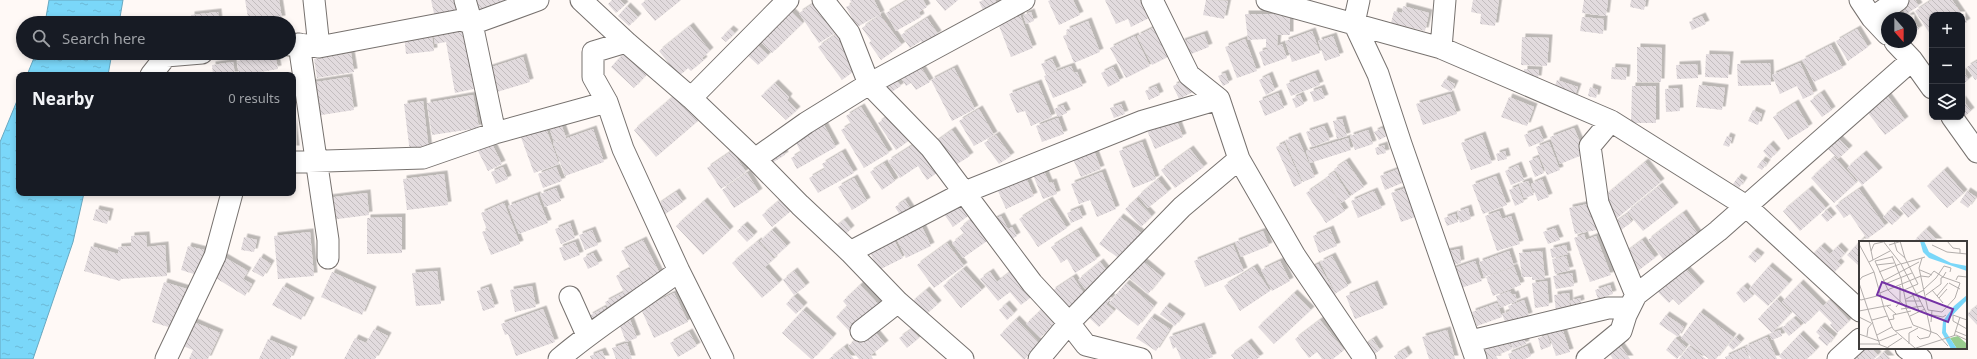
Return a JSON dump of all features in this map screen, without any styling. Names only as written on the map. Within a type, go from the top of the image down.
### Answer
[{"type":"street","points":[[314,0],[302,46],[316,160],[328,240],[328,258]]},
{"type":"street","points":[[465,0],[472,24],[495,133]]},
{"type":"street","points":[[302,46],[461,20],[472,24],[538,0]]},
{"type":"street","points":[[581,0],[626,42],[691,98],[850,252],[898,302],[963,359]]},
{"type":"street","points":[[691,98],[788,0]]},
{"type":"street","points":[[824,0],[849,33],[870,84],[931,148],[1032,283],[1069,323],[1086,345],[1141,359]]},
{"type":"street","points":[[755,159],[806,123],[870,84],[1024,0]]},
{"type":"street","points":[[1152,0],[1189,75],[1219,99],[1239,159],[1295,256],[1357,356]]},
{"type":"street","points":[[1267,0],[1441,48],[1611,121],[1746,206],[1859,310]]},
{"type":"street","points":[[1359,0],[1354,23],[1378,74],[1401,144],[1474,350],[1608,308],[1625,308],[1626,315]]},
{"type":"street","points":[[1441,48],[1445,0]]},
{"type":"street","points":[[1860,0],[1872,18],[1881,28]]},
{"type":"street","points":[[1872,18],[1898,0]]},
{"type":"street","points":[[626,42],[593,52],[593,77],[607,102],[623,149],[679,271],[724,359]]},
{"type":"street","points":[[1901,48],[1912,60],[1929,84]]},
{"type":"street","points":[[153,72],[163,60]]},
{"type":"street","points":[[1587,359],[1621,331],[1626,315],[1636,295],[1718,231],[1912,60]]},
{"type":"street","points":[[850,252],[965,192],[1143,121],[1219,99]]},
{"type":"street","points":[[296,162],[422,158],[495,133],[607,102]]},
{"type":"street","points":[[1954,120],[1977,152]]},
{"type":"street","points":[[1611,121],[1590,146],[1598,203],[1636,295]]},
{"type":"street","points":[[1039,359],[1069,323],[1182,207],[1239,159]]},
{"type":"street","points":[[166,359],[215,256],[231,196]]},
{"type":"street","points":[[558,359],[587,335],[679,271]]},
{"type":"street","points":[[570,297],[587,335]]},
{"type":"street","points":[[861,331],[898,302]]},
{"type":"street","points":[[1838,359],[1859,340]]},
{"type":"street","points":[[1907,349],[1921,359]]},
{"type":"water","points":[[49,0],[123,0],[120,16],[46,16]]},
{"type":"water","points":[[33,60],[111,60],[109,72],[28,72]]},
{"type":"water","points":[[16,103],[16,196],[83,196],[73,242],[33,359],[0,359],[0,142]]},
{"type":"building","points":[[245,0],[279,0],[282,16],[248,16]]},
{"type":"building","points":[[431,0],[454,0],[457,13],[435,18]]},
{"type":"building","points":[[468,0],[516,0],[474,16]]},
{"type":"building","points":[[612,0],[620,0],[625,5],[616,13],[608,4]]},
{"type":"building","points":[[646,0],[681,0],[655,21],[641,4]]},
{"type":"building","points":[[819,0],[840,30],[819,43],[799,13]]},
{"type":"building","points":[[850,0],[874,0],[881,14],[857,27],[846,7],[852,4]]},
{"type":"building","points":[[908,0],[923,0],[927,7],[919,12],[921,17],[896,31],[886,13]]},
{"type":"building","points":[[936,0],[958,0],[945,11]]},
{"type":"building","points":[[983,0],[995,0],[997,4],[983,10],[979,2]]},
{"type":"building","points":[[1073,0],[1080,15],[1059,25],[1048,1]]},
{"type":"building","points":[[1105,0],[1140,0],[1149,18],[1131,27],[1128,19],[1116,24]]},
{"type":"building","points":[[1206,0],[1228,1],[1224,19],[1203,15]]},
{"type":"building","points":[[1473,0],[1499,0],[1495,26],[1480,24],[1481,14],[1471,12]]},
{"type":"building","points":[[1584,0],[1608,0],[1606,16],[1582,13]]},
{"type":"building","points":[[1631,0],[1646,0],[1644,10],[1630,7]]},
{"type":"building","points":[[1911,0],[1915,0],[1919,6],[1909,12],[1905,12],[1901,7]]},
{"type":"building","points":[[1932,0],[1952,0],[1960,12],[1929,12],[1929,32],[1915,11]]},
{"type":"building","points":[[627,6],[638,17],[629,26],[618,16]]},
{"type":"building","points":[[1403,6],[1429,13],[1425,31],[1391,23],[1394,11],[1402,13]]},
{"type":"building","points":[[789,9],[803,23],[772,53],[758,39]]},
{"type":"building","points":[[218,12],[218,16],[191,16]]},
{"type":"building","points":[[1031,12],[1034,21],[1026,24],[1023,15]]},
{"type":"building","points":[[1245,14],[1290,14],[1290,35],[1278,35],[1277,46],[1282,44],[1287,58],[1264,66],[1259,52],[1270,48],[1266,48],[1266,39],[1248,40]]},
{"type":"building","points":[[880,15],[902,45],[881,60],[869,43],[871,41],[862,28]]},
{"type":"building","points":[[1020,15],[1033,48],[1011,57],[998,23]]},
{"type":"building","points":[[1702,16],[1706,24],[1692,30],[1689,22]]},
{"type":"building","points":[[1582,17],[1604,19],[1603,34],[1580,31]]},
{"type":"building","points":[[927,18],[938,34],[923,44],[921,41],[910,48],[901,35]]},
{"type":"building","points":[[1088,21],[1100,52],[1074,63],[1063,36],[1068,34],[1066,30]]},
{"type":"building","points":[[690,26],[710,51],[702,58],[704,60],[691,71],[688,68],[679,76],[659,51]]},
{"type":"building","points":[[464,27],[474,89],[455,93],[446,42],[435,44],[433,32]]},
{"type":"building","points":[[1153,28],[1168,57],[1152,65],[1137,36]]},
{"type":"building","points":[[730,29],[735,33],[726,42],[721,38]]},
{"type":"building","points":[[1857,29],[1868,47],[1848,61],[1836,41]]},
{"type":"building","points":[[431,30],[434,51],[406,54],[404,34]]},
{"type":"building","points":[[1312,31],[1320,53],[1292,62],[1285,41]]},
{"type":"building","points":[[838,33],[861,66],[842,80],[818,47]]},
{"type":"building","points":[[1204,34],[1209,47],[1186,56],[1181,42]]},
{"type":"building","points":[[1135,36],[1150,66],[1126,78],[1110,48]]},
{"type":"building","points":[[1333,36],[1340,56],[1325,61],[1318,41]]},
{"type":"building","points":[[1522,37],[1549,38],[1547,66],[1521,65]]},
{"type":"building","points":[[1245,39],[1257,71],[1237,78],[1225,47]]},
{"type":"building","points":[[754,42],[768,55],[758,65],[744,52]]},
{"type":"building","points":[[1831,45],[1843,68],[1814,82],[1802,60]]},
{"type":"building","points":[[1637,47],[1662,48],[1661,82],[1637,82]]},
{"type":"building","points":[[625,52],[648,73],[634,88],[611,67]]},
{"type":"building","points":[[351,53],[354,72],[317,78],[314,59]]},
{"type":"building","points":[[1706,54],[1730,55],[1728,78],[1705,77]]},
{"type":"building","points":[[523,57],[530,82],[494,93],[486,69]]},
{"type":"building","points":[[1052,59],[1057,70],[1046,75],[1041,64]]},
{"type":"building","points":[[276,60],[278,69],[261,72],[239,72],[237,61]]},
{"type":"building","points":[[1977,61],[1977,79],[1975,80],[1967,67]]},
{"type":"building","points":[[233,62],[235,72],[213,72],[212,65]]},
{"type":"building","points":[[1770,63],[1771,85],[1738,86],[1737,64]]},
{"type":"building","points":[[1800,63],[1814,94],[1803,99],[1797,86],[1780,94],[1772,75]]},
{"type":"building","points":[[919,64],[930,82],[916,90],[911,83],[906,86],[900,76]]},
{"type":"building","points":[[1697,64],[1698,78],[1677,79],[1676,65]]},
{"type":"building","points":[[1071,66],[1074,73],[1077,72],[1083,86],[1053,98],[1044,76]]},
{"type":"building","points":[[1113,67],[1120,81],[1108,87],[1101,73]]},
{"type":"building","points":[[1612,67],[1627,68],[1626,80],[1611,79]]},
{"type":"building","points":[[954,68],[975,109],[952,121],[931,80]]},
{"type":"building","points":[[1524,69],[1539,70],[1538,79],[1524,78]]},
{"type":"building","points":[[1225,73],[1229,83],[1223,86],[1218,76]]},
{"type":"building","points":[[1315,73],[1320,85],[1291,96],[1286,84]]},
{"type":"building","points":[[1965,74],[1969,79],[1965,82]]},
{"type":"building","points":[[1269,75],[1275,90],[1266,95],[1259,80]]},
{"type":"building","points":[[349,77],[354,110],[315,116],[310,83]]},
{"type":"building","points":[[894,77],[901,86],[890,93],[883,84]]},
{"type":"building","points":[[1187,79],[1193,92],[1179,99],[1173,86]]},
{"type":"building","points":[[1445,79],[1455,84],[1451,92],[1441,86]]},
{"type":"building","points":[[1557,80],[1578,87],[1574,98],[1553,91]]},
{"type":"building","points":[[775,83],[789,97],[787,100],[797,110],[786,120],[761,96]]},
{"type":"building","points":[[1038,83],[1052,117],[1031,126],[1025,111],[1017,113],[1009,94]]},
{"type":"building","points":[[1699,85],[1725,88],[1722,110],[1696,107]]},
{"type":"building","points":[[1156,86],[1160,95],[1149,100],[1145,91]]},
{"type":"building","points":[[1632,86],[1656,86],[1656,123],[1631,123]]},
{"type":"building","points":[[1590,87],[1598,90],[1596,98],[1588,96]]},
{"type":"building","points":[[1321,88],[1325,98],[1314,102],[1310,92]]},
{"type":"building","points":[[1679,88],[1680,111],[1666,112],[1665,89]]},
{"type":"building","points":[[1278,93],[1284,108],[1265,116],[1259,101]]},
{"type":"building","points":[[1821,93],[1832,110],[1822,117],[1810,101]]},
{"type":"building","points":[[1450,94],[1457,114],[1423,125],[1416,104]]},
{"type":"building","points":[[1886,94],[1905,120],[1885,135],[1865,109]]},
{"type":"building","points":[[473,95],[479,128],[432,135],[427,103]]},
{"type":"building","points":[[675,95],[698,121],[656,157],[634,130]]},
{"type":"building","points":[[1300,95],[1304,104],[1296,108],[1292,99]]},
{"type":"building","points":[[1509,97],[1534,107],[1527,126],[1501,117]]},
{"type":"building","points":[[423,101],[429,151],[410,153],[404,104]]},
{"type":"building","points":[[1795,103],[1809,127],[1788,140],[1773,117]]},
{"type":"building","points":[[1965,103],[1971,111],[1965,116]]},
{"type":"building","points":[[1121,104],[1125,114],[1114,118],[1110,108]]},
{"type":"building","points":[[1063,105],[1067,113],[1058,117],[1054,109]]},
{"type":"building","points":[[861,107],[889,153],[864,168],[841,130],[851,124],[846,116]]},
{"type":"building","points":[[979,109],[994,135],[974,146],[959,121]]},
{"type":"building","points":[[1753,110],[1762,114],[1758,125],[1748,121]]},
{"type":"building","points":[[895,111],[914,137],[896,150],[878,123]]},
{"type":"building","points":[[1175,116],[1183,137],[1155,149],[1146,128]]},
{"type":"building","points":[[1058,118],[1064,134],[1042,142],[1036,126]]},
{"type":"building","points":[[1342,119],[1347,136],[1337,139],[1333,121]]},
{"type":"building","points":[[560,121],[566,138],[554,142],[548,124]]},
{"type":"building","points":[[544,123],[559,164],[534,173],[519,132]]},
{"type":"building","points":[[824,125],[836,147],[797,169],[791,158],[801,152],[795,141]]},
{"type":"building","points":[[1324,126],[1330,140],[1312,147],[1306,132]]},
{"type":"building","points":[[1382,128],[1387,136],[1379,140],[1374,132]]},
{"type":"building","points":[[1574,128],[1585,154],[1560,164],[1550,137]]},
{"type":"building","points":[[593,129],[604,162],[565,176],[553,143]]},
{"type":"building","points":[[1539,129],[1544,141],[1529,147],[1524,135]]},
{"type":"building","points":[[952,130],[970,156],[951,168],[934,143]]},
{"type":"building","points":[[1368,130],[1373,144],[1355,150],[1350,136]]},
{"type":"building","points":[[996,135],[1011,156],[999,164],[984,143]]},
{"type":"building","points":[[1482,135],[1492,163],[1471,170],[1461,143]]},
{"type":"building","points":[[1297,136],[1315,177],[1303,182],[1285,141]]},
{"type":"building","points":[[1727,136],[1732,138],[1729,147],[1723,145]]},
{"type":"building","points":[[1348,138],[1351,150],[1310,163],[1306,151]]},
{"type":"building","points":[[1839,139],[1849,149],[1838,159],[1828,149]]},
{"type":"building","points":[[921,140],[941,170],[927,180],[918,166],[900,178],[888,161]]},
{"type":"building","points":[[1142,142],[1156,179],[1133,188],[1119,151]]},
{"type":"building","points":[[1549,142],[1560,170],[1547,175],[1536,147]]},
{"type":"building","points":[[1284,143],[1302,183],[1294,187],[1276,147]]},
{"type":"building","points":[[492,144],[502,164],[488,171],[478,151]]},
{"type":"building","points":[[1770,144],[1777,152],[1770,159],[1763,151]]},
{"type":"building","points":[[1384,145],[1386,153],[1377,155],[1375,148]]},
{"type":"building","points":[[779,146],[785,155],[767,166]]},
{"type":"building","points":[[1093,148],[1101,169],[1081,177],[1072,157]]},
{"type":"building","points":[[1190,149],[1204,167],[1175,188],[1161,170]]},
{"type":"building","points":[[732,151],[746,172],[721,189],[707,168]]},
{"type":"building","points":[[1505,151],[1507,159],[1498,161],[1496,154]]},
{"type":"building","points":[[842,152],[854,173],[818,193],[809,178],[825,169],[822,164]]},
{"type":"building","points":[[1863,154],[1879,171],[1862,185],[1847,168]]},
{"type":"building","points":[[1538,157],[1544,173],[1535,177],[1529,161]]},
{"type":"building","points":[[1834,157],[1857,182],[1834,203],[1811,178]]},
{"type":"building","points":[[1762,160],[1767,163],[1762,170],[1757,167]]},
{"type":"building","points":[[1346,161],[1364,187],[1352,195],[1334,169]]},
{"type":"building","points":[[1645,162],[1661,182],[1616,219],[1600,200]]},
{"type":"building","points":[[884,163],[895,181],[882,190],[870,172]]},
{"type":"building","points":[[1518,165],[1524,180],[1511,185],[1505,171]]},
{"type":"building","points":[[503,167],[508,179],[496,184],[491,172]]},
{"type":"building","points":[[556,167],[562,181],[543,188],[538,174]]},
{"type":"building","points":[[1401,168],[1407,181],[1385,190],[1380,176]]},
{"type":"building","points":[[1944,170],[1964,193],[1947,208],[1927,186]]},
{"type":"building","points":[[1044,171],[1049,183],[1053,182],[1057,194],[1043,199],[1033,175]]},
{"type":"building","points":[[1102,172],[1116,209],[1097,217],[1090,200],[1079,204],[1071,184]]},
{"type":"building","points":[[1334,172],[1350,197],[1341,203],[1325,178]]},
{"type":"building","points":[[747,173],[759,192],[734,208],[722,190]]},
{"type":"building","points":[[444,174],[448,205],[407,210],[403,179]]},
{"type":"building","points":[[1496,176],[1507,205],[1483,214],[1472,185]]},
{"type":"building","points":[[1738,177],[1744,181],[1739,188],[1733,184]]},
{"type":"building","points":[[854,178],[867,201],[852,210],[838,187]]},
{"type":"building","points":[[1026,178],[1034,196],[1006,209],[998,191]]},
{"type":"building","points":[[1158,179],[1168,192],[1148,208],[1138,196]]},
{"type":"building","points":[[1542,179],[1549,197],[1538,201],[1531,184]]},
{"type":"building","points":[[1325,180],[1345,211],[1326,223],[1306,193]]},
{"type":"building","points":[[1528,181],[1534,195],[1524,198],[1519,184]]},
{"type":"building","points":[[1518,186],[1524,202],[1515,206],[1509,190]]},
{"type":"building","points":[[1659,186],[1675,206],[1643,231],[1627,212]]},
{"type":"building","points":[[1409,187],[1418,216],[1401,222],[1391,193]]},
{"type":"building","points":[[556,188],[561,201],[545,207],[540,194]]},
{"type":"building","points":[[1809,189],[1826,208],[1800,231],[1783,211]]},
{"type":"building","points":[[1859,189],[1885,226],[1867,239],[1850,214],[1844,218],[1835,206]]},
{"type":"building","points":[[1374,191],[1382,208],[1358,218],[1351,201]]},
{"type":"building","points":[[1967,191],[1976,197],[1968,208],[1960,202]]},
{"type":"building","points":[[676,192],[683,202],[664,215],[657,205]]},
{"type":"building","points":[[367,193],[369,215],[330,220],[327,198]]},
{"type":"building","points":[[537,195],[548,223],[519,234],[508,206]]},
{"type":"building","points":[[782,198],[792,210],[772,227],[762,215]]},
{"type":"building","points":[[1136,199],[1152,216],[1141,227],[1125,209]]},
{"type":"building","points":[[905,200],[912,211],[902,218],[895,207]]},
{"type":"building","points":[[1049,200],[1067,228],[1038,247],[1019,219]]},
{"type":"building","points":[[704,201],[730,230],[703,255],[676,226]]},
{"type":"building","points":[[1909,201],[1917,210],[1908,218],[1900,208]]},
{"type":"building","points":[[962,202],[971,214],[953,227],[944,214]]},
{"type":"building","points":[[504,203],[520,244],[491,255],[482,232],[487,230],[481,213]]},
{"type":"building","points":[[1592,203],[1597,230],[1575,234],[1569,208]]},
{"type":"building","points":[[1079,208],[1083,218],[1071,223],[1067,213]]},
{"type":"building","points":[[1468,208],[1471,219],[1460,223],[1457,212]]},
{"type":"building","points":[[96,209],[110,212],[107,224],[93,220]]},
{"type":"building","points":[[1891,209],[1900,217],[1892,225],[1883,217]]},
{"type":"building","points":[[1827,210],[1833,217],[1827,222],[1821,215]]},
{"type":"building","points":[[1499,211],[1502,219],[1511,216],[1520,244],[1497,251],[1485,216]]},
{"type":"building","points":[[1683,213],[1698,234],[1664,260],[1648,240]]},
{"type":"building","points":[[1455,214],[1458,222],[1447,226],[1444,218]]},
{"type":"building","points":[[1627,214],[1632,222],[1617,233],[1611,225]]},
{"type":"building","points":[[1001,216],[1008,229],[1012,227],[1017,236],[1005,243],[993,220]]},
{"type":"building","points":[[402,217],[402,253],[367,254],[367,218]]},
{"type":"building","points":[[1120,217],[1141,233],[1120,259],[1099,244]]},
{"type":"building","points":[[971,219],[987,241],[963,258],[952,243],[964,234],[960,228]]},
{"type":"building","points":[[844,220],[851,229],[842,237],[834,228]]},
{"type":"building","points":[[570,223],[575,238],[561,244],[555,229]]},
{"type":"building","points":[[744,225],[754,235],[747,242],[737,231]]},
{"type":"building","points":[[921,225],[931,246],[906,258],[896,238]]},
{"type":"building","points":[[1555,228],[1560,240],[1548,244],[1543,232]]},
{"type":"building","points":[[1330,229],[1337,246],[1319,253],[1313,236]]},
{"type":"building","points":[[1926,229],[1938,241],[1914,241]]},
{"type":"building","points":[[592,230],[598,245],[585,250],[579,235]]},
{"type":"building","points":[[772,230],[787,246],[775,257],[760,241]]},
{"type":"building","points":[[1078,230],[1097,259],[1075,273],[1067,259],[1061,263],[1051,247]]},
{"type":"building","points":[[1263,231],[1269,246],[1241,257],[1235,242]]},
{"type":"building","points":[[310,232],[314,276],[278,279],[274,236]]},
{"type":"building","points":[[1584,234],[1586,240],[1596,236],[1611,275],[1590,282],[1574,238]]},
{"type":"building","points":[[146,235],[147,247],[165,245],[167,276],[121,279],[120,281],[84,271],[91,246],[118,254],[118,247],[131,246],[131,236]]},
{"type":"building","points":[[892,236],[903,258],[879,270],[868,249]]},
{"type":"building","points":[[244,237],[257,240],[254,252],[241,250]]},
{"type":"building","points":[[643,240],[662,278],[610,312],[605,302],[624,292],[616,276],[629,269],[639,285],[621,251]]},
{"type":"building","points":[[1642,240],[1655,258],[1635,273],[1622,255]]},
{"type":"building","points":[[758,241],[774,259],[765,267],[779,283],[762,298],[732,263]]},
{"type":"building","points":[[575,242],[580,255],[564,261],[559,248]]},
{"type":"building","points":[[1859,242],[1859,264],[1858,265],[1847,255]]},
{"type":"building","points":[[947,243],[964,266],[934,288],[917,265]]},
{"type":"building","points":[[1233,245],[1244,271],[1205,287],[1194,261]]},
{"type":"building","points":[[1566,245],[1568,254],[1552,258],[1550,249]]},
{"type":"building","points":[[188,246],[204,250],[197,275],[181,270]]},
{"type":"building","points":[[1821,246],[1841,265],[1831,275],[1811,256]]},
{"type":"building","points":[[1838,246],[1845,253],[1838,261],[1830,254]]},
{"type":"building","points":[[1459,249],[1461,263],[1447,266],[1445,252]]},
{"type":"building","points":[[1509,251],[1514,266],[1484,277],[1479,262]]},
{"type":"building","points":[[1542,251],[1545,279],[1532,280],[1532,277],[1522,277],[1519,253]]},
{"type":"building","points":[[1754,251],[1761,256],[1755,263],[1748,257]]},
{"type":"building","points":[[593,253],[599,264],[588,269],[583,258]]},
{"type":"building","points":[[222,256],[248,271],[243,279],[252,284],[245,296],[211,275]]},
{"type":"building","points":[[1332,256],[1348,286],[1336,293],[1320,262]]},
{"type":"building","points":[[1566,256],[1570,270],[1555,274],[1552,259]]},
{"type":"building","points":[[260,257],[271,264],[263,277],[252,271]]},
{"type":"building","points":[[1139,258],[1162,277],[1148,294],[1125,274]]},
{"type":"building","points":[[1280,261],[1290,281],[1272,291],[1261,270]]},
{"type":"building","points":[[1475,261],[1482,281],[1458,289],[1452,269]]},
{"type":"building","points":[[1100,262],[1108,272],[1086,290],[1078,280]]},
{"type":"building","points":[[1318,264],[1336,294],[1326,299],[1309,269]]},
{"type":"building","points":[[1682,265],[1701,285],[1679,305],[1673,299],[1669,303],[1656,290]]},
{"type":"building","points":[[1769,266],[1789,283],[1768,306],[1749,289]]},
{"type":"building","points":[[1254,267],[1270,291],[1240,311],[1224,286]]},
{"type":"building","points":[[1514,267],[1521,285],[1493,296],[1486,277]]},
{"type":"building","points":[[963,269],[982,290],[961,308],[943,286]]},
{"type":"building","points":[[1014,269],[1035,294],[1021,305],[1010,292],[998,301],[980,279],[990,272],[997,282]]},
{"type":"building","points":[[437,271],[441,304],[416,306],[412,273]]},
{"type":"building","points":[[794,271],[806,286],[794,295],[783,280]]},
{"type":"building","points":[[332,272],[373,290],[362,315],[321,297]]},
{"type":"building","points":[[1572,273],[1574,286],[1556,289],[1553,276]]},
{"type":"building","points":[[1073,277],[1085,295],[1065,309],[1052,291]]},
{"type":"building","points":[[1547,281],[1549,306],[1535,308],[1532,283]]},
{"type":"building","points":[[164,282],[187,289],[175,329],[152,322]]},
{"type":"building","points":[[1126,283],[1154,306],[1138,326],[1109,303]]},
{"type":"building","points":[[1800,283],[1823,306],[1830,300],[1849,321],[1837,333],[1830,325],[1832,323],[1819,310],[1805,324],[1782,302]]},
{"type":"building","points":[[1374,284],[1384,308],[1355,319],[1346,296]]},
{"type":"building","points":[[860,285],[881,307],[853,335],[836,317],[847,306],[843,301]]},
{"type":"building","points":[[1610,285],[1613,294],[1598,299],[1595,290]]},
{"type":"building","points":[[283,286],[311,301],[301,320],[272,305]]},
{"type":"building","points":[[532,286],[536,307],[515,312],[510,290]]},
{"type":"building","points":[[1744,286],[1753,296],[1744,303],[1736,293]]},
{"type":"building","points":[[488,287],[495,307],[483,311],[477,291]]},
{"type":"building","points":[[926,290],[938,304],[923,317],[911,303]]},
{"type":"building","points":[[1510,291],[1512,295],[1515,294],[1517,301],[1500,308],[1496,296]]},
{"type":"building","points":[[1104,292],[1112,298],[1106,304],[1114,311],[1099,327],[1084,313]]},
{"type":"building","points":[[674,293],[688,322],[654,338],[641,309]]},
{"type":"building","points":[[1294,293],[1311,310],[1274,344],[1258,327]]},
{"type":"building","points":[[1569,293],[1570,309],[1556,311],[1554,295]]},
{"type":"building","points":[[794,296],[804,306],[796,314],[786,304]]},
{"type":"building","points":[[1580,298],[1581,303],[1572,306],[1570,301]]},
{"type":"building","points":[[1777,299],[1791,313],[1772,333],[1758,319]]},
{"type":"building","points":[[1524,300],[1529,316],[1506,324],[1502,314],[1510,311],[1508,306]]},
{"type":"building","points":[[1497,303],[1502,317],[1477,326],[1472,312]]},
{"type":"building","points":[[1006,304],[1014,313],[1007,320],[999,310]]},
{"type":"building","points":[[1166,306],[1182,317],[1175,326],[1160,314]]},
{"type":"building","points":[[1977,306],[1977,325],[1967,314]]},
{"type":"building","points":[[605,307],[609,314],[593,323],[589,316]]},
{"type":"building","points":[[543,309],[555,342],[516,356],[508,334],[505,335],[501,324]]},
{"type":"building","points":[[803,310],[833,337],[813,359],[811,359],[782,333]]},
{"type":"building","points":[[1041,310],[1054,324],[1040,338],[1026,324]]},
{"type":"building","points":[[1700,312],[1733,337],[1716,359],[1709,359],[1681,338]]},
{"type":"building","points":[[1666,315],[1684,327],[1678,337],[1659,324]]},
{"type":"building","points":[[629,317],[637,338],[626,342],[618,321]]},
{"type":"building","points":[[1151,317],[1170,329],[1156,351],[1136,338]]},
{"type":"building","points":[[1794,318],[1801,326],[1789,336],[1782,328]]},
{"type":"building","points":[[1016,319],[1040,344],[1025,359],[1023,359],[1000,335]]},
{"type":"building","points":[[189,320],[220,333],[208,359],[189,359],[193,350],[178,344]]},
{"type":"building","points":[[1320,320],[1344,350],[1333,359],[1322,359],[1317,352],[1309,358],[1295,339]]},
{"type":"building","points":[[1560,322],[1570,352],[1556,356],[1546,327]]},
{"type":"building","points":[[1201,326],[1213,357],[1207,359],[1181,359],[1176,347],[1173,349],[1169,337]]},
{"type":"building","points":[[1821,326],[1834,337],[1827,346],[1818,338],[1820,336],[1816,332]]},
{"type":"building","points":[[871,327],[885,344],[871,355],[873,359],[859,359],[848,346]]},
{"type":"building","points":[[374,329],[388,336],[375,359],[344,359],[355,338],[366,343]]},
{"type":"building","points":[[912,329],[919,338],[907,348],[899,338]]},
{"type":"building","points":[[1447,330],[1455,359],[1429,359],[1422,337]]},
{"type":"building","points":[[1780,330],[1782,336],[1772,340],[1769,334]]},
{"type":"building","points":[[689,332],[697,346],[678,357],[670,343]]},
{"type":"building","points":[[1800,334],[1816,350],[1807,359],[1782,359],[1779,356]]},
{"type":"building","points":[[1523,335],[1526,344],[1513,349],[1510,340]]},
{"type":"building","points":[[1547,335],[1551,346],[1541,350],[1538,338]]},
{"type":"building","points":[[1736,337],[1741,342],[1733,350],[1728,345]]},
{"type":"building","points":[[1767,337],[1777,359],[1751,359],[1745,347]]},
{"type":"building","points":[[1675,338],[1686,347],[1677,359],[1666,350]]},
{"type":"building","points":[[268,339],[294,350],[290,359],[259,359]]},
{"type":"building","points":[[1373,339],[1380,350],[1370,357],[1362,347]]},
{"type":"building","points":[[1508,340],[1512,349],[1496,356],[1498,359],[1482,359],[1479,352]]},
{"type":"building","points":[[1248,342],[1260,357],[1257,359],[1234,359],[1231,355]]},
{"type":"building","points":[[627,343],[632,359],[616,359],[612,348]]},
{"type":"building","points":[[1620,345],[1630,359],[1613,359],[1609,353]]},
{"type":"building","points":[[1527,346],[1531,356],[1525,359],[1510,359],[1508,354]]},
{"type":"building","points":[[1689,346],[1706,359],[1679,359]]},
{"type":"building","points":[[844,347],[854,359],[829,359]]},
{"type":"building","points":[[1744,348],[1750,359],[1726,359],[1725,357]]},
{"type":"building","points":[[1859,348],[1872,349],[1878,355],[1874,359],[1848,359]]},
{"type":"building","points":[[1405,349],[1409,356],[1405,359],[1396,359],[1394,356]]},
{"type":"building","points":[[602,351],[606,359],[591,359],[590,356]]},
{"type":"building","points":[[1884,352],[1891,359],[1876,359]]}]
